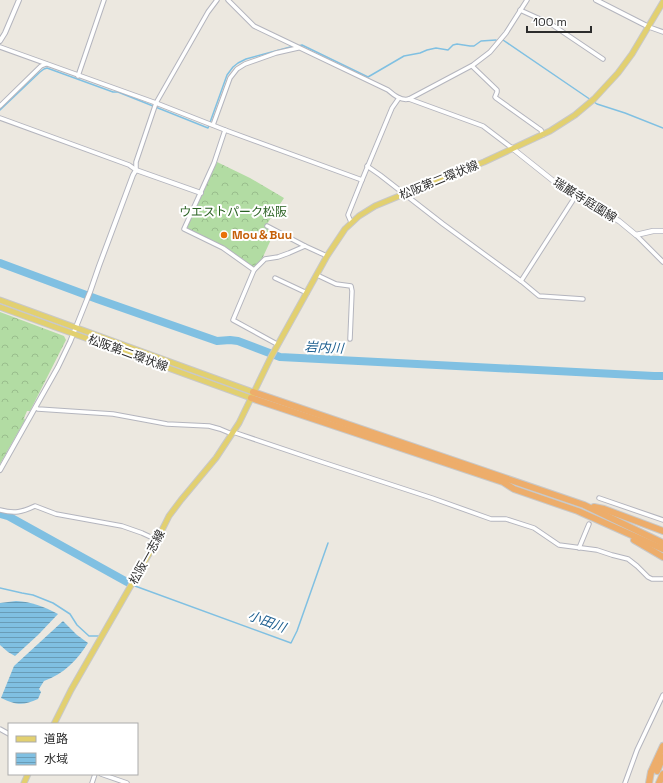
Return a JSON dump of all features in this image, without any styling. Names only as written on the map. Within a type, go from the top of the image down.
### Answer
[{"type":"highway","points":[[252,395],[584,505],[604,509],[663,531]]},
{"type":"highway","points":[[252,395],[503,482],[514,489],[578,511],[663,549]]},
{"type":"highway","points":[[584,505],[663,543]]},
{"type":"highway","points":[[624,531],[663,558]]},
{"type":"highway","points":[[650,783],[651,772],[663,746]]},
{"type":"highway","points":[[650,783],[663,757]]},
{"type":"highway","points":[[659,783],[663,774]]},
{"type":"main road","name":"松阪第二環状線","points":[[0,307],[75,331],[252,395],[327,256],[351,222],[375,206],[484,162],[542,134],[570,118],[589,104],[622,68],[649,27],[663,2]]},
{"type":"main road","name":"瑞巌寺庭園線","points":[[512,148],[574,197],[619,221],[636,235]]},
{"type":"main road","points":[[636,235],[653,231],[663,231]]},
{"type":"main road","name":"松阪第二環状線","points":[[0,300],[75,331]]},
{"type":"main road","name":"松阪一志線","points":[[54,723],[71,690],[157,540],[169,516],[216,458],[239,423],[252,395]]},
{"type":"street","points":[[0,41],[19,0]]},
{"type":"street","points":[[78,76],[104,0]]},
{"type":"street","points":[[0,470],[36,408],[75,331],[136,170],[136,162],[155,104],[208,12],[217,0]]},
{"type":"street","points":[[228,0],[254,26],[388,90],[399,98],[406,100],[409,99],[483,126],[512,148]]},
{"type":"street","points":[[409,99],[472,66],[492,50],[506,33],[527,0]]},
{"type":"street","points":[[596,0],[649,27],[663,32]]},
{"type":"street","points":[[520,10],[550,24],[603,59]]},
{"type":"street","points":[[0,47],[362,180]]},
{"type":"street","points":[[211,124],[230,78],[237,69],[245,64],[296,47]]},
{"type":"street","points":[[0,106],[41,66],[46,64]]},
{"type":"street","points":[[472,66],[497,90],[496,98],[541,130],[542,134]]},
{"type":"street","points":[[351,222],[348,216],[367,166],[392,108],[399,98]]},
{"type":"street","points":[[0,118],[201,193]]},
{"type":"street","points":[[225,130],[214,163],[184,229],[223,248],[254,270]]},
{"type":"street","points":[[367,166],[521,281],[538,296],[583,299]]},
{"type":"street","points":[[521,281],[574,197]]},
{"type":"street","points":[[267,226],[327,256]]},
{"type":"street","points":[[636,235],[663,262]]},
{"type":"street","points":[[275,343],[233,320],[254,270],[265,259],[278,257],[305,246]]},
{"type":"street","points":[[317,275],[336,284],[351,286],[350,339]]},
{"type":"street","points":[[275,278],[307,293]]},
{"type":"street","points":[[36,408],[113,414],[167,424],[209,426],[432,498],[491,519],[506,519],[534,528],[559,545],[597,550],[612,556],[628,559],[648,577],[652,579],[663,579]]},
{"type":"street","points":[[599,498],[663,520]]},
{"type":"street","points":[[0,510],[16,513],[35,506],[56,514],[122,526],[157,540]]},
{"type":"street","points":[[579,548],[589,524]]},
{"type":"street","points":[[625,783],[637,750],[663,695]]},
{"type":"street","points":[[104,775],[127,783]]},
{"type":"green space","name":"ウエストパーク松阪","points":[[217,162],[250,178],[284,198],[265,227],[274,233],[262,259],[256,267],[252,267],[187,229]]},
{"type":"green space","points":[[0,312],[64,336],[66,340],[30,411],[27,411],[24,418],[25,420],[0,464]]},
{"type":"water","points":[[16,601],[37,605],[58,614],[15,656],[0,645],[0,603]]},
{"type":"water","points":[[63,621],[77,635],[88,643],[79,655],[64,670],[44,681],[39,689],[41,692],[38,699],[20,704],[1,698],[14,666]]},
{"type":"waterway","points":[[298,46],[302,45],[368,77],[404,56],[436,48],[448,50],[453,45],[457,44],[474,46],[481,41],[496,40]]},
{"type":"waterway","points":[[503,40],[591,100]]},
{"type":"waterway","points":[[0,110],[40,72],[47,68],[113,92],[118,92],[208,128],[227,75],[233,67],[246,59],[294,46]]},
{"type":"waterway","points":[[594,102],[663,128]]},
{"type":"waterway","name":"岩内川","points":[[0,263],[217,341],[238,341],[280,357],[663,376]]},
{"type":"waterway","name":"小田川","points":[[0,514],[8,516],[127,582]]},
{"type":"waterway","name":"小田川","points":[[135,586],[291,643],[297,631],[328,543]]},
{"type":"waterway","points":[[0,588],[33,595],[53,603],[70,614],[77,625],[89,636],[99,636]]},
{"type":"place","name":"Mou＆Buu","points":[[224,235]]}]
